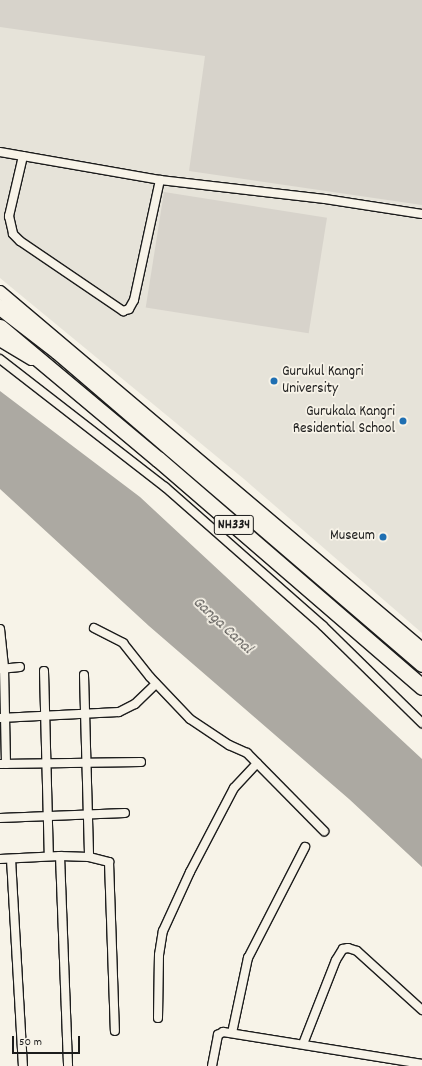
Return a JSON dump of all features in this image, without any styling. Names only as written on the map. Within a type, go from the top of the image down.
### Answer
[{"type":"highway","name":"NH334","points":[[0,307],[57,351],[422,664]]},
{"type":"highway","name":"NH334","points":[[0,327],[53,370],[422,687]]},
{"type":"street","points":[[0,152],[160,180],[326,199],[422,214]]},
{"type":"street","points":[[23,156],[8,216],[13,234],[123,311],[129,309],[134,300],[160,180]]},
{"type":"street","points":[[0,292],[422,650]]},
{"type":"street","points":[[0,340],[53,370]]},
{"type":"street","points":[[0,359],[165,487],[322,626],[422,723]]},
{"type":"street","points":[[94,628],[123,643],[156,684],[190,719],[229,745],[247,753],[324,831]]},
{"type":"street","points":[[0,629],[3,764],[141,762]]},
{"type":"street","points":[[2,668],[20,667]]},
{"type":"street","points":[[44,671],[49,856]]},
{"type":"street","points":[[84,675],[90,814],[89,857]]},
{"type":"street","points":[[2,718],[119,712],[135,704],[156,684]]},
{"type":"street","points":[[158,1018],[159,955],[163,931],[190,872],[234,788],[257,763]]},
{"type":"street","points":[[0,818],[125,813]]},
{"type":"street","points":[[232,1033],[248,958],[305,847]]},
{"type":"street","points":[[0,859],[49,856],[89,857],[106,860],[110,864],[115,1031]]},
{"type":"street","points":[[60,856],[68,1066]]},
{"type":"street","points":[[12,859],[23,1066]]},
{"type":"street","points":[[303,1044],[336,960],[343,949],[348,948],[357,951],[422,1010]]},
{"type":"street","points":[[212,1066],[218,1034],[223,1032],[422,1064]]},
{"type":"shaded area","name":"Gurukul Kangri University","points":[[0,0],[422,0],[422,633],[244,479],[0,278]]},
{"type":"shaded area","points":[[0,0],[422,0],[422,205],[189,171],[205,56],[0,27]]},
{"type":"shaded area","points":[[164,192],[327,218],[309,333],[146,308]]},
{"type":"water","name":"Ganga Canal","points":[[0,391],[140,497],[422,759],[422,867],[349,799],[149,626],[0,489]]},
{"type":"place","name":"Gurukul Kangri University","points":[[274,381]]},
{"type":"place","name":"Gurukala Kangri Residential School","points":[[403,421]]},
{"type":"place","name":"Museum","points":[[383,537]]}]
